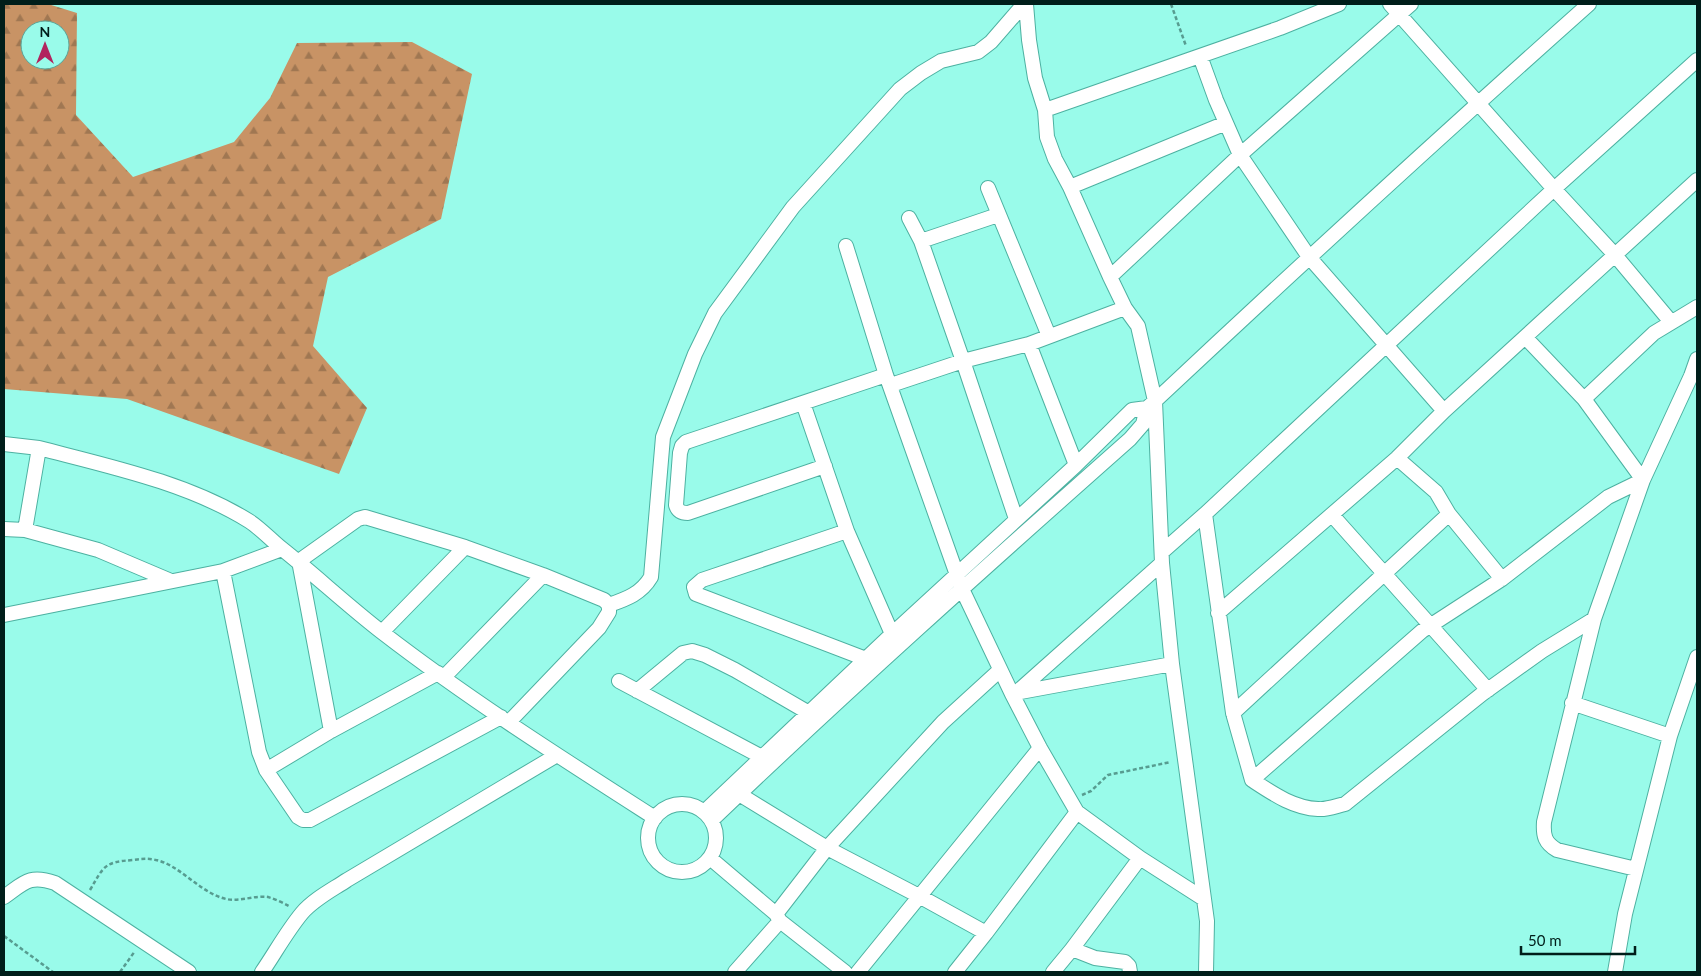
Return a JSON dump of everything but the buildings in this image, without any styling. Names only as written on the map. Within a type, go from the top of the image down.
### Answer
[{"type":"street","points":[[1025,4],[1034,78],[1045,110],[1047,137],[1055,159],[1070,187],[1110,277],[1125,308],[1138,326],[1151,404],[1172,664],[1207,921],[1206,972]]},
{"type":"street","points":[[609,605],[635,594],[645,587],[651,577],[663,437],[695,354],[716,313],[793,207],[900,89],[941,61],[978,52],[991,42],[1025,4]]},
{"type":"street","points":[[1045,110],[1280,28],[1340,4]]},
{"type":"street","points":[[1110,277],[1395,9],[1411,4]]},
{"type":"street","points":[[708,816],[762,757],[813,717],[962,589],[1130,439],[1143,424],[1151,404],[1309,257],[1589,4]]},
{"type":"street","points":[[1395,9],[1615,255],[1670,322]]},
{"type":"street","points":[[1195,58],[1240,155],[1309,257],[1444,411]]},
{"type":"street","points":[[1014,693],[1162,557],[1205,514],[1385,345],[1697,60]]},
{"type":"street","points":[[1070,187],[1226,123]]},
{"type":"street","points":[[1218,613],[1397,458],[1444,411],[1697,180]]},
{"type":"street","points":[[988,188],[1049,336]]},
{"type":"street","points":[[920,241],[998,215]]},
{"type":"street","points":[[909,218],[920,241],[964,361],[1016,518]]},
{"type":"street","points":[[846,246],[889,380],[962,589],[1000,670],[1014,693],[1040,748],[1074,806],[1140,858],[1204,899]]},
{"type":"street","points":[[1584,400],[1654,333],[1697,306]]},
{"type":"street","points":[[825,466],[688,514],[677,510],[680,453],[682,446],[686,442],[803,403],[1029,344],[1125,308]]},
{"type":"street","points":[[1526,337],[1584,400],[1643,480]]},
{"type":"street","points":[[1029,344],[1076,465]]},
{"type":"street","points":[[1636,869],[1557,850],[1548,844],[1545,839],[1543,832],[1544,822],[1594,619],[1643,480],[1694,377],[1697,359]]},
{"type":"street","points":[[803,403],[847,531],[892,634]]},
{"type":"street","points":[[708,816],[739,794],[866,659],[1016,518],[1076,465],[1132,410],[1151,404]]},
{"type":"street","points":[[4,444],[39,448],[143,476],[208,500],[250,522],[382,632],[557,755],[655,818]]},
{"type":"street","points":[[25,530],[39,448]]},
{"type":"street","points":[[1397,458],[1436,492],[1448,514],[1502,579]]},
{"type":"street","points":[[1252,780],[1430,625],[1502,579],[1608,497],[1643,480]]},
{"type":"street","points":[[1205,514],[1233,713],[1252,780],[1300,806],[1318,809],[1345,804],[1488,690],[1542,651],[1594,619]]},
{"type":"street","points":[[1332,514],[1488,690]]},
{"type":"street","points":[[1233,713],[1448,514]]},
{"type":"street","points":[[223,571],[259,752],[266,770],[298,817],[303,820],[310,820],[505,719],[598,628],[609,612],[609,605],[604,600],[543,575],[465,547],[361,517],[299,561]]},
{"type":"street","points":[[4,529],[25,530],[98,550],[171,581]]},
{"type":"street","points":[[847,531],[702,580],[696,584],[694,592],[866,659]]},
{"type":"street","points":[[382,632],[465,547]]},
{"type":"street","points":[[4,615],[223,571],[282,549]]},
{"type":"street","points":[[299,561],[332,731]]},
{"type":"street","points":[[266,770],[332,731],[441,675],[543,575]]},
{"type":"street","points":[[637,691],[683,652],[692,651],[705,655],[735,670],[813,717]]},
{"type":"street","points":[[1615,972],[1636,869],[1670,736],[1697,657]]},
{"type":"street","points":[[1014,693],[1172,664]]},
{"type":"street","points":[[735,972],[778,918],[827,848],[943,722],[1000,670]]},
{"type":"street","points":[[619,681],[762,757]]},
{"type":"street","points":[[1572,703],[1670,736]]},
{"type":"street","points":[[858,972],[1040,748]]},
{"type":"street","points":[[262,972],[303,912],[314,902],[347,880],[557,755]]},
{"type":"street","points":[[739,794],[827,848],[986,933]]},
{"type":"street","points":[[677,804],[690,805],[708,816],[716,833],[716,846],[710,858],[700,867],[688,872],[674,871],[662,865],[653,856],[649,843],[649,830],[655,818],[665,809],[677,804]]},
{"type":"street","points":[[955,972],[975,950],[1074,806]]},
{"type":"street","points":[[710,858],[839,971]]},
{"type":"street","points":[[1053,972],[1140,858]]},
{"type":"street","points":[[4,897],[30,879],[40,878],[55,883],[189,972]]},
{"type":"street","points":[[1072,949],[1095,958],[1125,962],[1129,966],[1130,972]]},
{"type":"path","points":[[1171,4],[1195,58]]},
{"type":"path","points":[[1074,806],[1108,775],[1185,759]]},
{"type":"path","points":[[83,902],[104,867],[116,861],[149,858],[164,863],[211,893],[221,897],[234,900],[268,897],[303,912]]},
{"type":"path","points":[[4,936],[53,972]]},
{"type":"path","points":[[120,972],[142,942]]},
{"type":"green space","points":[[4,4],[48,4],[77,13],[76,115],[133,177],[234,142],[270,98],[297,43],[412,42],[472,74],[441,219],[328,277],[313,346],[367,408],[339,474],[127,399],[4,389]]}]
